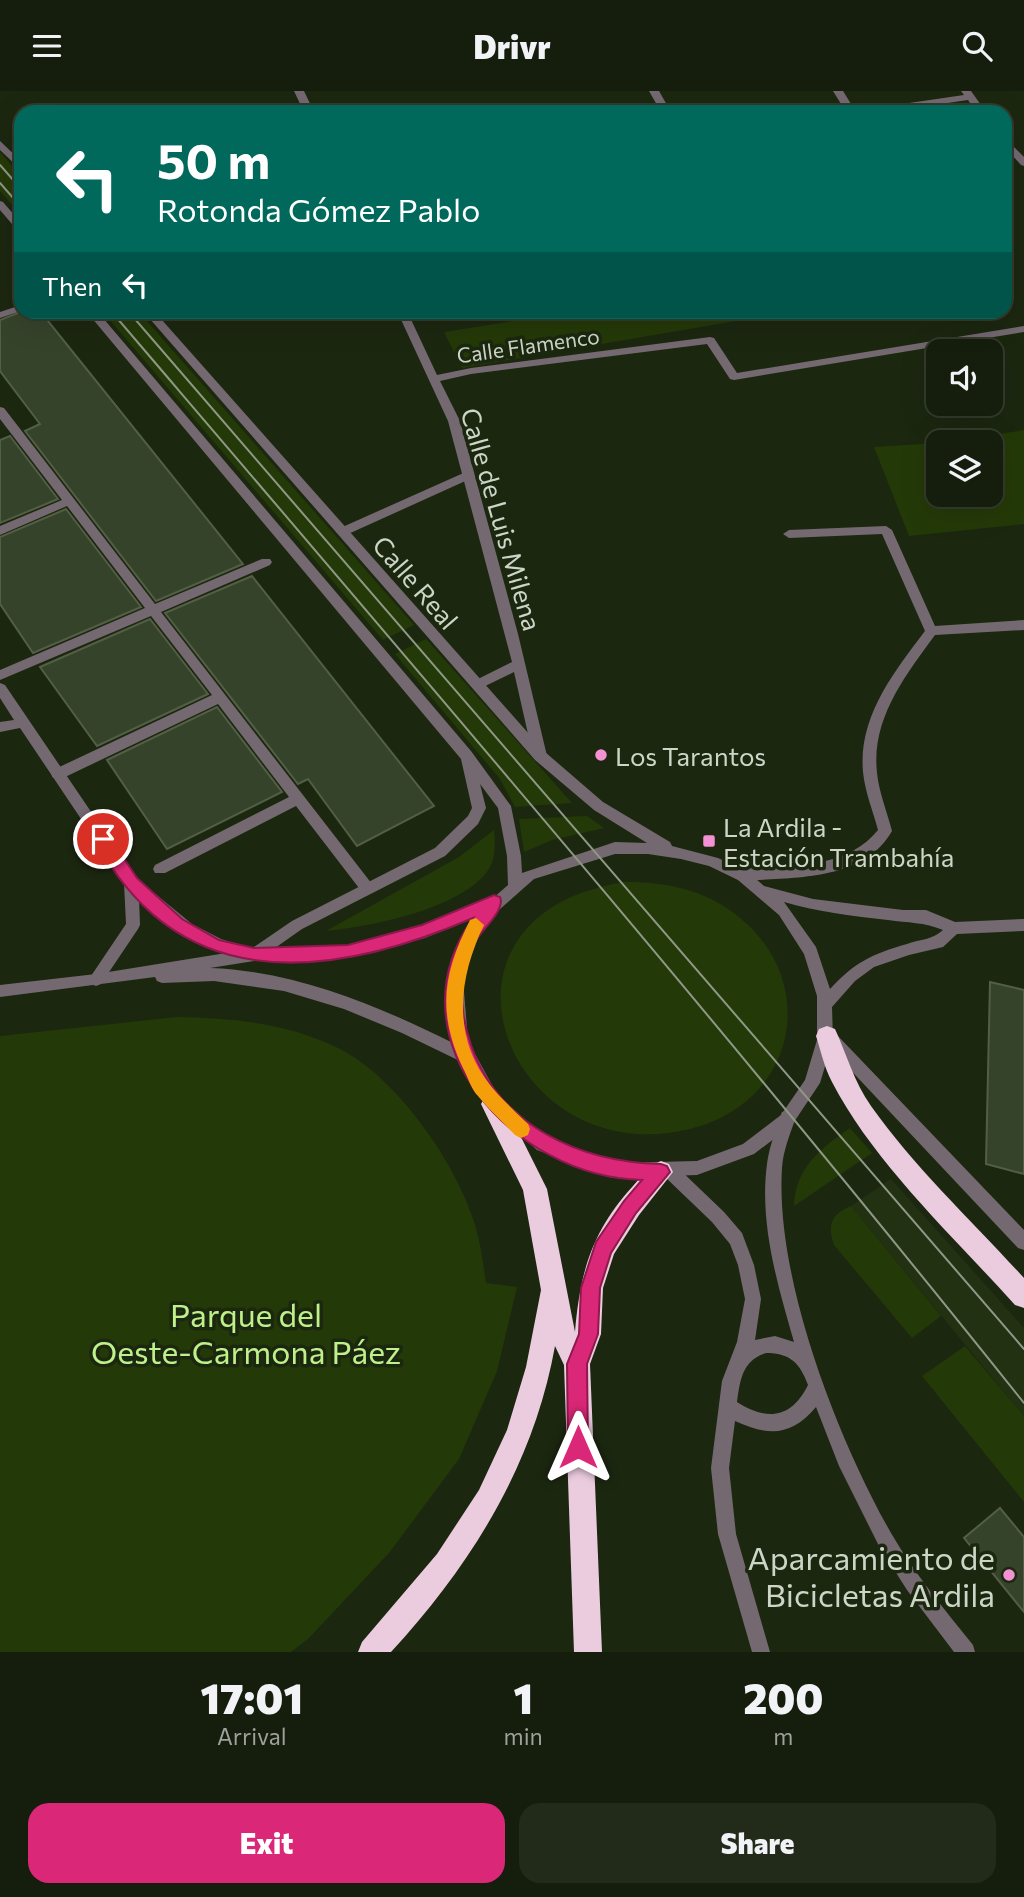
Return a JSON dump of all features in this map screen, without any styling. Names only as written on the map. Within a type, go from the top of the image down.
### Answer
[{"type":"highway","points":[[827,1036],[840,1075],[863,1114],[1024,1296]]},
{"type":"highway","points":[[494,1104],[535,1189],[561,1330],[577,1364]]},
{"type":"highway","points":[[588,1652],[578,1447],[577,1364],[589,1334],[591,1288],[603,1249],[630,1207],[666,1172]]},
{"type":"highway","points":[[373,1652],[431,1588],[495,1493],[532,1394],[554,1288]]},
{"type":"street","points":[[906,105],[967,94]]},
{"type":"street","points":[[0,143],[14,159]]},
{"type":"street","points":[[1012,149],[1024,163]]},
{"type":"street","points":[[0,204],[14,221]]},
{"type":"street","points":[[98,319],[466,755],[504,806],[514,856],[515,884]]},
{"type":"street","name":"Calle Real","points":[[155,319],[540,756],[575,791],[616,821],[676,851]]},
{"type":"street","name":"Calle de Luis Milena","points":[[406,319],[454,421],[519,664],[540,756]]},
{"type":"street","name":"Calle Flamenco","points":[[433,379],[471,371],[710,340],[734,377],[1024,329]]},
{"type":"street","points":[[0,411],[5,428],[69,502],[367,888]]},
{"type":"street","points":[[342,532],[468,475]]},
{"type":"street","points":[[0,531],[69,502]]},
{"type":"street","points":[[789,534],[886,530],[931,631]]},
{"type":"street","points":[[0,675],[265,562]]},
{"type":"street","points":[[931,631],[1024,625]]},
{"type":"street","points":[[741,875],[840,865],[876,846],[885,831],[870,770],[872,733],[887,694],[931,631]]},
{"type":"street","name":"Calle de Luis Milena","points":[[477,685],[519,664]]},
{"type":"street","points":[[0,688],[131,882],[176,923],[216,946],[254,955],[298,925],[440,852],[473,820],[479,808],[466,755]]},
{"type":"street","points":[[58,774],[220,697]]},
{"type":"street","points":[[0,727],[23,723]]},
{"type":"street","points":[[160,869],[298,799]]},
{"type":"street","points":[[635,847],[676,851],[741,875],[789,916],[811,948],[828,1002],[827,1036],[820,1067],[805,1097],[789,1117],[748,1148],[711,1164],[666,1172],[629,1172],[568,1156],[539,1142],[494,1104],[464,1056],[454,1011],[458,966],[468,938],[494,902],[515,884],[552,863],[595,850],[635,847]]},
{"type":"street","points":[[96,980],[132,925],[131,882]]},
{"type":"street","points":[[759,889],[813,905],[903,916],[926,916],[954,928],[1024,925]]},
{"type":"street","points":[[0,991],[96,980],[254,955],[348,952],[425,932],[494,902]]},
{"type":"street","points":[[828,1002],[850,977],[869,963],[909,949],[938,943],[954,928]]},
{"type":"street","points":[[96,980],[221,975],[274,985],[364,1008],[464,1056]]},
{"type":"street","points":[[827,1036],[862,1068],[1024,1242]]},
{"type":"street","points":[[789,1117],[778,1142],[774,1203],[781,1258],[810,1365],[866,1506],[885,1541],[912,1583],[966,1652]]},
{"type":"street","points":[[666,1172],[718,1217],[736,1239],[746,1265],[753,1299],[746,1342],[731,1381],[720,1468],[727,1534],[761,1652]]},
{"type":"street","points":[[738,1362],[747,1352],[759,1345],[773,1343],[800,1354],[810,1365]]},
{"type":"street","points":[[728,1406],[757,1423],[773,1424],[802,1412],[817,1386]]},
{"type":"shaded area","points":[[891,1179],[1024,1328],[1024,1416],[851,1206]]},
{"type":"green space","points":[[0,152],[14,168],[14,207],[0,191]]},
{"type":"green space","points":[[109,319],[145,319],[414,625],[383,640]]},
{"type":"green space","points":[[526,319],[748,319],[462,368],[444,332]]},
{"type":"green space","points":[[1024,430],[1024,524],[909,536],[874,447],[926,444],[926,507],[1003,507],[1003,433]]},
{"type":"green space","points":[[426,639],[572,803],[515,807],[500,779],[395,654]]},
{"type":"green space","points":[[587,816],[604,828],[552,840],[524,852],[519,819]]},
{"type":"green space","points":[[494,830],[494,854],[490,867],[461,894],[391,920],[326,931],[459,857]]},
{"type":"green space","points":[[625,882],[675,887],[722,905],[754,931],[775,962],[786,995],[787,1029],[777,1061],[758,1090],[728,1114],[690,1129],[625,1133],[572,1114],[531,1079],[507,1035],[501,987],[517,941],[558,904]]},
{"type":"green space","name":"Parque del Oeste-Carmona Páez","points":[[177,1017],[259,1023],[319,1040],[360,1061],[402,1100],[439,1150],[466,1201],[479,1239],[486,1283],[517,1287],[497,1371],[459,1459],[389,1553],[308,1639],[291,1652],[0,1652],[0,1036]]},
{"type":"green space","points":[[850,1128],[872,1153],[794,1206],[799,1181],[812,1160]]},
{"type":"green space","points":[[851,1206],[941,1316],[912,1338],[834,1245],[832,1221]]},
{"type":"green space","points":[[965,1346],[1024,1416],[1024,1502],[922,1376]]},
{"type":"building","points":[[14,315],[14,319],[46,319],[243,564],[156,601],[25,431],[40,424],[0,371],[0,320]]},
{"type":"building","points":[[10,436],[58,499],[0,523],[0,440]]},
{"type":"building","points":[[66,509],[141,607],[33,653],[0,604],[0,537]]},
{"type":"building","points":[[252,576],[434,806],[357,846],[308,779],[298,784],[165,613]]},
{"type":"building","points":[[150,619],[208,694],[97,746],[40,667]]},
{"type":"building","points":[[217,707],[282,792],[167,849],[107,760]]},
{"type":"building","points":[[990,982],[1024,990],[1024,1174],[986,1164]]},
{"type":"building","name":"Aparcamiento de Bicicletas Ardila","points":[[1000,1508],[1024,1537],[1024,1612],[964,1538]]},
{"type":"tram line","points":[[0,165],[14,181]]},
{"type":"tram line","points":[[0,183],[14,199]]},
{"type":"tram line","points":[[118,319],[686,990],[1024,1403]]},
{"type":"tram line","points":[[135,319],[1024,1349]]},
{"type":"slow traffic","points":[[476,925],[462,952],[455,981],[454,1011],[459,1041],[472,1073],[482,1089],[521,1129]]},
{"type":"place","name":"Los Tarantos","points":[[601,755]]},
{"type":"place","name":"La Ardila - Estación Trambahía","points":[[709,841]]},
{"type":"place","name":"Aparcamiento de Bicicletas Ardila","points":[[1009,1575]]},
{"type":"route","points":[[103,839],[131,882],[176,923],[216,946],[254,955],[348,952],[425,932],[494,902],[468,938],[458,966],[453,996],[459,1041],[472,1073],[494,1104],[515,1125],[539,1142],[598,1166],[629,1172],[661,1172],[630,1207],[603,1249],[591,1288],[589,1334],[577,1364],[578,1447]]}]
